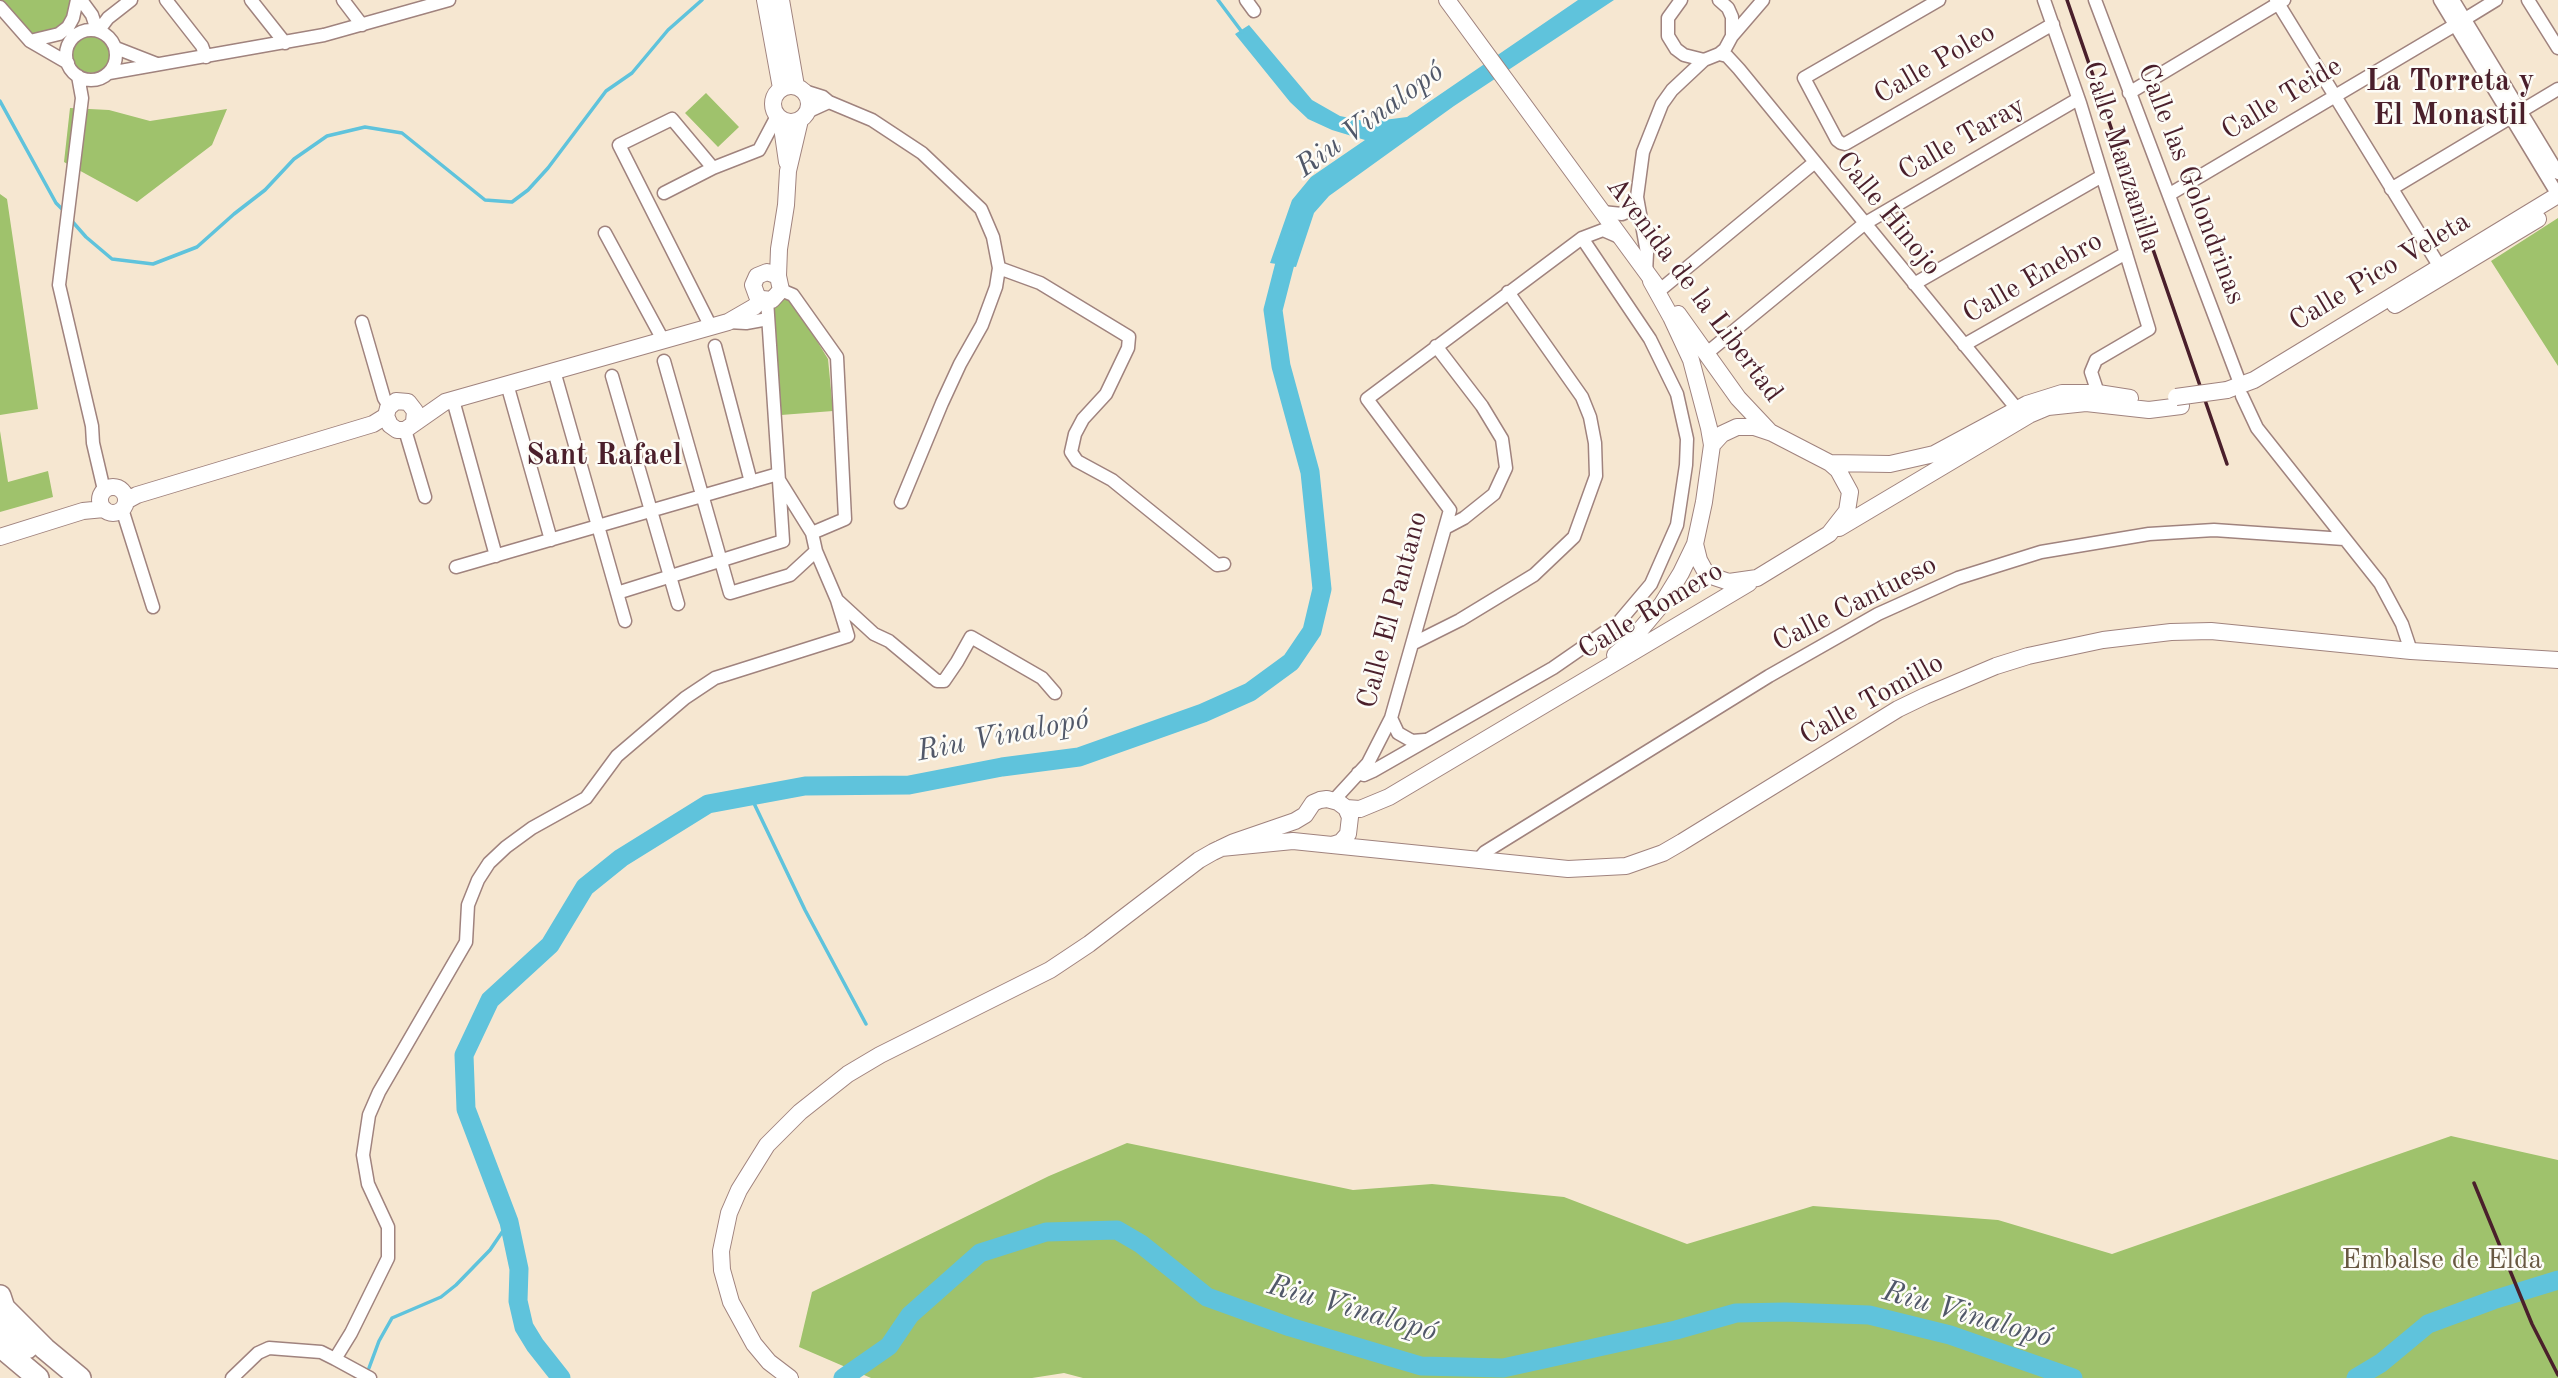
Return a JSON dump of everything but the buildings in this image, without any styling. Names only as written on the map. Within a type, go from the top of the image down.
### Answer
[{"type":"highway","points":[[0,1296],[4,1308],[80,1378]]},
{"type":"highway","points":[[0,1326],[63,1378]]},
{"type":"highway","points":[[0,1346],[30,1372]]},
{"type":"highway","points":[[0,1359],[30,1372]]},
{"type":"main road","points":[[0,537],[449,401],[711,327],[733,318],[761,297],[776,298],[788,171],[809,103],[794,88],[765,0]]},
{"type":"main road","points":[[781,0],[794,88]]},
{"type":"main road","name":"Avenida de la Libertad","points":[[1447,0],[1738,398],[1772,433]]},
{"type":"main road","points":[[788,171],[779,118],[773,101],[794,88]]},
{"type":"main road","points":[[779,118],[792,122],[803,116]]},
{"type":"main road","name":"Calle Pico Veleta","points":[[2442,271],[2558,195]]},
{"type":"main road","name":"Calle Pico Veleta","points":[[2235,392],[2442,271],[2558,207]]},
{"type":"main road","points":[[761,297],[755,279],[760,274],[776,279]]},
{"type":"main road","points":[[1652,281],[1691,360],[1702,394],[1712,445],[1695,544],[1701,565],[1711,576],[1729,582],[1757,578],[1829,534],[2017,410],[2043,397],[2062,393],[2098,393],[2179,402]]},
{"type":"main road","points":[[1830,463],[1874,465],[1934,454],[1966,445],[2048,407],[2086,403],[2149,410],[2235,392]]},
{"type":"main road","points":[[393,420],[415,411],[408,402],[449,401]]},
{"type":"main road","points":[[1712,445],[1722,434],[1737,428],[1754,427],[1772,433],[1830,463],[1844,478],[1850,498],[1843,518],[1829,534]]},
{"type":"main road","name":"Calle Romero","points":[[1340,804],[1360,809],[1389,797],[1572,688],[1622,650],[1643,628],[1673,587],[1695,544]]},
{"type":"main road","name":"Calle Romero","points":[[1572,688],[1588,681],[1757,578]]},
{"type":"main road","name":"Calle Tomillo","points":[[1332,845],[1585,870],[1626,866],[1682,842],[1898,709],[1996,666],[2071,645],[2136,635],[2211,631],[2411,651],[2558,660]]},
{"type":"main road","name":"Calle Romero","points":[[1350,829],[1389,797]]},
{"type":"main road","points":[[1221,848],[1262,842],[1314,842],[1332,845],[1345,838],[1350,829],[1350,817],[1340,804],[1320,800],[1308,808],[1304,827],[1314,842]]},
{"type":"main road","points":[[790,1378],[769,1362],[754,1345],[731,1302],[722,1270],[721,1251],[729,1213],[738,1190],[767,1145],[800,1112],[848,1074],[880,1055],[1050,970],[1089,944],[1185,869],[1221,848],[1287,825],[1305,815]]},
{"type":"main road","name":"Calle Tomillo","points":[[1350,829],[1365,843],[1378,849]]},
{"type":"street","points":[[79,0],[92,15],[98,30],[113,40],[116,62],[109,73]]},
{"type":"street","points":[[30,41],[60,34],[74,18],[79,0]]},
{"type":"street","points":[[68,63],[67,48],[75,35],[82,31],[98,30],[108,18],[131,0]]},
{"type":"street","points":[[166,0],[202,46],[206,58]]},
{"type":"street","points":[[251,0],[285,43]]},
{"type":"street","points":[[343,0],[362,25]]},
{"type":"street","points":[[82,98],[94,80],[109,73],[285,43],[362,25],[434,2],[449,0]]},
{"type":"street","points":[[1246,0],[1254,11]]},
{"type":"street","points":[[1681,0],[1673,8],[1667,28],[1671,43],[1684,55],[1704,60]]},
{"type":"street","name":"Calle Poleo","points":[[1939,0],[1804,78],[1841,143],[1845,144],[2053,24]]},
{"type":"street","name":"Calle Manzanilla","points":[[2044,0],[2078,99],[2149,329],[2096,360],[2091,372],[2098,393]]},
{"type":"street","name":"Calle las Golondrinas","points":[[2095,0],[2154,161],[2170,194],[2235,392],[2258,428],[2380,583],[2402,624],[2411,651]]},
{"type":"street","points":[[2440,0],[2460,22],[2516,115],[2558,195]]},
{"type":"street","points":[[2453,0],[2460,22]]},
{"type":"street","name":"Calle Teide","points":[[2170,194],[2496,0]]},
{"type":"street","points":[[2528,0],[2553,28],[2558,48]]},
{"type":"street","points":[[2129,93],[2279,1],[2442,271]]},
{"type":"street","points":[[1724,3],[1742,11],[1760,4]]},
{"type":"street","points":[[1724,3],[1734,26],[1732,36]]},
{"type":"street","points":[[1680,79],[1704,60],[1719,54],[1760,4]]},
{"type":"street","points":[[0,7],[30,41],[68,63],[78,76],[82,98],[59,285],[92,426],[100,441],[117,502],[153,607]]},
{"type":"street","points":[[92,15],[108,18]]},
{"type":"street","points":[[116,48],[161,65]]},
{"type":"street","name":"Calle Hinojo","points":[[1719,54],[1727,56],[1739,69],[2017,410]]},
{"type":"street","points":[[1684,55],[1684,70],[1662,104],[1643,152],[1637,197],[1652,281],[1815,162]]},
{"type":"street","points":[[78,76],[94,80]]},
{"type":"street","points":[[794,88],[823,97],[892,131],[922,153],[981,209],[993,237],[999,268],[996,287],[982,325],[942,402],[901,502]]},
{"type":"street","points":[[2391,189],[2558,89]]},
{"type":"street","name":"Calle Taray","points":[[1707,353],[1864,224],[2078,99]]},
{"type":"street","points":[[803,116],[829,102]]},
{"type":"street","points":[[2516,115],[2558,173]]},
{"type":"street","points":[[664,193],[713,168],[759,150],[779,118]]},
{"type":"street","points":[[711,327],[619,145],[672,119],[713,168]]},
{"type":"street","points":[[1914,284],[2102,176]]},
{"type":"street","points":[[1602,212],[1622,214],[1629,211],[1637,197]]},
{"type":"street","points":[[1582,238],[1594,219],[1591,198]]},
{"type":"street","points":[[1445,528],[1464,518],[1494,494],[1506,468],[1502,439],[1482,407],[1436,346],[1582,238],[1603,230],[1622,239]]},
{"type":"street","points":[[605,233],[663,340]]},
{"type":"street","points":[[1358,774],[1364,775],[1373,771],[1553,668],[1618,623],[1651,584],[1677,525],[1687,439],[1677,394],[1650,339],[1582,238]]},
{"type":"street","name":"Calle Enebro","points":[[1964,345],[2126,253]]},
{"type":"street","points":[[999,268],[1040,283],[1129,337],[1128,348],[1106,394],[1083,419],[1075,434],[1071,452],[1077,461],[1112,480],[1217,565],[1224,564]]},
{"type":"street","points":[[776,279],[793,295],[837,358],[845,519],[812,533]]},
{"type":"street","points":[[1412,644],[1460,620],[1534,575],[1574,537],[1596,476],[1595,443],[1590,417],[1582,397],[1508,292]]},
{"type":"street","points":[[617,593],[783,541],[768,319],[761,297]]},
{"type":"street","points":[[733,318],[746,323],[768,319]]},
{"type":"street","points":[[362,322],[384,398],[425,497]]},
{"type":"street","points":[[715,346],[751,482]]},
{"type":"street","name":"Calle El Pantano","points":[[1340,804],[1358,774],[1377,750],[1391,718],[1450,510],[1367,398],[1436,346]]},
{"type":"street","points":[[664,361],[730,593],[790,575],[816,551]]},
{"type":"street","points":[[554,371],[625,621]]},
{"type":"street","points":[[612,376],[678,604]]},
{"type":"street","points":[[508,384],[551,540]]},
{"type":"street","points":[[449,401],[496,555]]},
{"type":"street","points":[[335,1359],[351,1334],[388,1258],[388,1227],[368,1184],[363,1155],[369,1115],[379,1092],[466,942],[467,905],[489,863],[532,828],[586,799],[617,756],[684,698],[715,678],[849,636],[816,551],[812,533],[779,477]]},
{"type":"street","points":[[456,567],[751,482],[779,477]]},
{"type":"street","name":"Calle Cantueso","points":[[1479,859],[1485,852],[1769,676],[1878,614],[1958,578],[2041,552],[2149,534],[2214,530],[2344,539]]},
{"type":"street","points":[[837,600],[874,634],[889,641],[937,681],[944,681],[971,637],[1042,678],[1055,693]]},
{"type":"street","points":[[1391,718],[1398,733],[1412,741],[1427,740]]},
{"type":"street","points":[[232,1378],[258,1353],[269,1348],[321,1352],[370,1378]]},
{"type":"green space","points":[[0,0],[71,0],[67,19],[62,26],[55,31],[38,34],[30,33]]},
{"type":"green space","points":[[91,35],[105,40],[110,54],[105,68],[91,73],[77,68],[72,54],[77,40]]},
{"type":"green space","points":[[706,93],[739,127],[718,147],[685,113]]},
{"type":"green space","points":[[70,108],[109,110],[150,121],[227,109],[212,145],[137,202],[64,162]]},
{"type":"green space","points":[[0,194],[7,199],[38,409],[0,415]]},
{"type":"green space","points":[[2558,218],[2558,366],[2491,261]]},
{"type":"green space","points":[[785,296],[792,300],[828,359],[833,411],[781,415],[772,306],[781,302]]},
{"type":"green space","points":[[0,431],[8,482],[48,471],[53,497],[0,512]]},
{"type":"green space","name":"Embalse de Elda","points":[[2451,1136],[2558,1160],[2558,1378],[1083,1378],[1064,1373],[1032,1378],[871,1378],[799,1347],[812,1292],[1049,1176],[1127,1143],[1353,1190],[1432,1184],[1564,1197],[1687,1244],[1813,1206],[1998,1220],[2112,1254]]},
{"type":"water","points":[[1578,0],[1614,0],[1454,106],[1329,196],[1314,213],[1296,267],[1270,263],[1292,200],[1311,177],[1365,140],[1308,119],[1290,102],[1235,34],[1249,25],[1312,100],[1340,116],[1364,121],[1384,120],[1407,117]]},
{"type":"waterway","points":[[71,220],[112,259],[153,264],[197,247],[265,190],[294,159],[327,136],[365,127],[402,133],[485,200],[512,202],[528,190],[548,168],[606,91],[632,73],[668,30],[702,0]]},
{"type":"waterway","points":[[1218,0],[1242,32]]},
{"type":"waterway","points":[[0,101],[56,203],[64,211]]},
{"type":"waterway","name":"Riu Vinalopó","points":[[561,1378],[524,1327],[518,1301],[519,1269],[509,1222],[466,1109],[464,1055],[490,1000],[550,945],[585,887],[621,858],[708,804],[805,786],[909,785],[1002,767],[1079,757],[1203,713],[1250,692],[1291,662],[1312,631],[1322,589],[1310,472],[1281,366],[1273,310],[1291,240]]},
{"type":"waterway","points":[[750,795],[805,910],[866,1024]]},
{"type":"waterway","points":[[369,1368],[379,1341],[392,1318],[441,1297],[456,1285],[490,1250],[509,1222]]},
{"type":"waterway","name":"Riu Vinalopó","points":[[843,1378],[889,1346],[910,1315],[980,1253],[1046,1232],[1117,1230],[1141,1244],[1207,1297],[1290,1327],[1421,1366],[1503,1368],[1676,1330],[1736,1313],[1785,1312],[1869,1315],[1950,1335],[2073,1378]]},
{"type":"waterway","name":"Riu Vinalopó","points":[[2356,1378],[2381,1363],[2428,1324],[2558,1280]]},
{"type":"railway","points":[[2067,0],[2227,464]]},
{"type":"railway","points":[[2474,1183],[2532,1324],[2558,1375]]},
{"type":"district","name":"La Torreta y El Monastil","points":[[2450,99]]},
{"type":"district","name":"Sant Rafael","points":[[604,456]]}]
